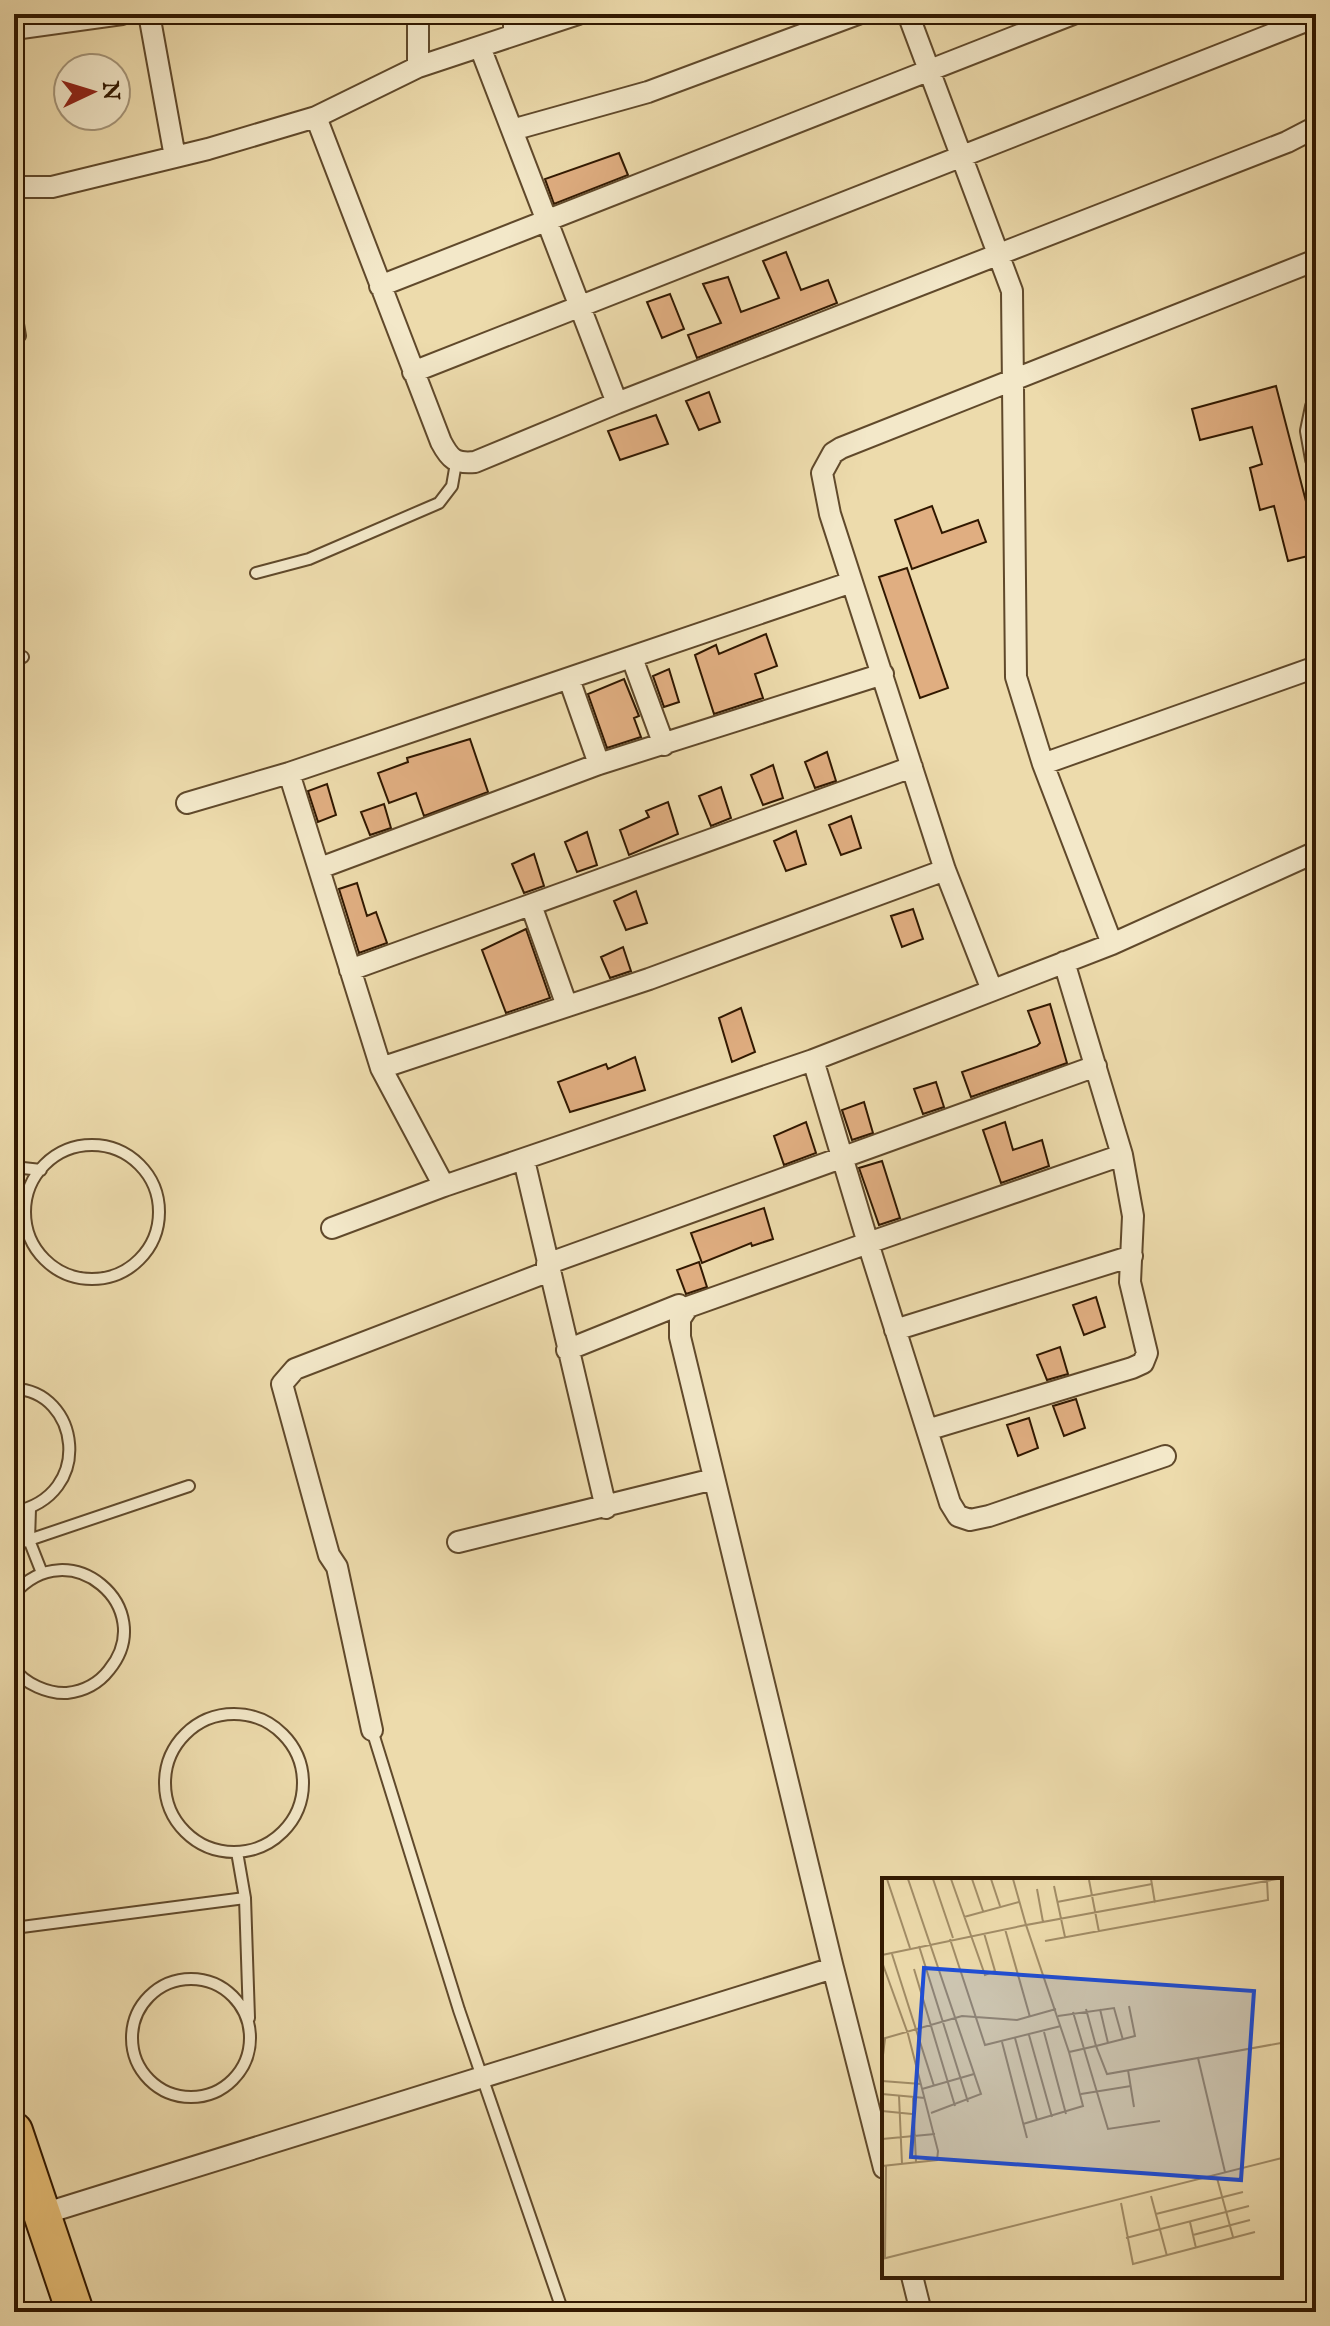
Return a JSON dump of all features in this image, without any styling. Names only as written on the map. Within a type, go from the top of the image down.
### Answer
[{"type":"highway","points":[[14,2131],[75,2312]]},
{"type":"highway","points":[[14,2191],[54,2312]]},
{"type":"street","points":[[14,29],[122,14]]},
{"type":"street","points":[[149,14],[175,157]]},
{"type":"street","points":[[418,14],[418,67]]},
{"type":"street","points":[[514,14],[514,35]]},
{"type":"street","points":[[14,187],[52,187],[175,157],[316,117],[418,67],[578,14]]},
{"type":"street","points":[[512,130],[648,92],[858,14]]},
{"type":"street","points":[[908,14],[1012,291],[1016,677],[1043,764],[1112,944]]},
{"type":"street","points":[[380,286],[1073,14]]},
{"type":"street","points":[[413,372],[1316,17]]},
{"type":"street","points":[[480,47],[617,403]]},
{"type":"street","points":[[316,117],[441,442],[456,463],[475,462],[617,403],[1287,142],[1316,127]]},
{"type":"street","points":[[992,990],[945,870],[852,582],[822,473],[833,453],[1014,378],[1316,260]]},
{"type":"street","points":[[1316,407],[1311,431],[1316,459]]},
{"type":"street","points":[[187,803],[289,773],[852,582]]},
{"type":"street","points":[[632,658],[664,745]]},
{"type":"street","points":[[1043,764],[1316,667]]},
{"type":"street","points":[[320,868],[599,764],[883,674]]},
{"type":"street","points":[[569,679],[599,764]]},
{"type":"street","points":[[350,970],[912,767]]},
{"type":"street","points":[[289,773],[381,1068],[444,1186]]},
{"type":"street","points":[[332,1228],[444,1186],[813,1060],[1112,944],[1316,852]]},
{"type":"street","points":[[381,1068],[567,1006],[945,870]]},
{"type":"street","points":[[531,905],[567,1006]]},
{"type":"street","points":[[927,1430],[1143,1363],[1145,1342],[1130,1282],[1133,1216],[1122,1155],[1064,962]]},
{"type":"street","points":[[813,1060],[950,1503],[958,1516],[970,1520],[1165,1456]]},
{"type":"street","points":[[547,1264],[1096,1066]]},
{"type":"street","points":[[882,2160],[714,1479],[680,1337],[680,1319],[688,1307],[1122,1155]]},
{"type":"street","points":[[524,1160],[606,1508]]},
{"type":"street","points":[[895,1330],[1132,1256]]},
{"type":"street","points":[[372,1730],[337,1567],[329,1555],[282,1384],[295,1369],[547,1272],[547,1264]]},
{"type":"street","points":[[567,1350],[679,1305]]},
{"type":"street","points":[[458,1542],[714,1479]]},
{"type":"street","points":[[43,2214],[481,2075],[833,1968]]},
{"type":"street","points":[[912,2278],[921,2312]]},
{"type":"lane","points":[[14,300],[20,336]]},
{"type":"lane","points":[[256,573],[309,559],[439,503],[452,486],[456,463]]},
{"type":"lane","points":[[82,1145],[105,1145],[127,1154],[149,1177],[158,1198],[151,1245],[136,1263],[116,1276],[95,1280],[72,1277],[43,1259],[30,1239],[25,1216],[27,1192],[41,1170],[49,1159],[82,1145]]},
{"type":"lane","points":[[14,1167],[41,1170]]},
{"type":"lane","points":[[14,1389],[40,1397],[61,1418],[69,1438],[70,1459],[62,1481],[49,1498],[30,1509],[14,1512]]},
{"type":"lane","points":[[14,1545],[189,1486]]},
{"type":"lane","points":[[30,1509],[29,1540],[42,1573]]},
{"type":"lane","points":[[14,1594],[23,1583],[42,1573],[75,1570],[94,1578],[115,1599],[123,1619],[124,1640],[117,1662],[103,1678],[85,1689],[65,1693],[44,1690],[14,1668]]},
{"type":"lane","points":[[224,1714],[248,1714],[270,1723],[293,1746],[302,1768],[303,1793],[295,1817],[269,1842],[237,1852],[213,1849],[184,1831],[170,1810],[165,1787],[168,1762],[190,1728],[224,1714]]},
{"type":"lane","points":[[372,1730],[481,2075],[563,2312]]},
{"type":"lane","points":[[237,1852],[245,1898],[250,2046],[243,2067],[230,2083],[212,2094],[193,2098],[173,2095],[147,2078],[136,2061],[132,2041],[139,2007],[153,1991],[172,1981],[203,1979],[222,1986],[242,2006],[249,2026]]},
{"type":"lane","points":[[14,1928],[245,1898]]},
{"type":"path","points":[[14,498],[21,533]]},
{"type":"building","points":[[619,153],[628,175],[554,204],[545,179]]},
{"type":"building","points":[[786,252],[801,290],[828,280],[837,303],[697,358],[688,335],[721,323],[703,284],[728,277],[741,312],[779,298],[763,261]]},
{"type":"building","points":[[670,294],[684,329],[662,338],[647,302]]},
{"type":"building","points":[[1276,386],[1316,540],[1316,554],[1288,561],[1274,506],[1260,510],[1250,468],[1262,464],[1252,427],[1200,440],[1192,409]]},
{"type":"building","points":[[709,392],[720,422],[699,430],[686,401]]},
{"type":"building","points":[[656,415],[668,444],[620,460],[608,431]]},
{"type":"building","points":[[932,506],[942,533],[978,520],[986,542],[912,569],[895,520]]},
{"type":"building","points":[[907,568],[948,688],[920,698],[879,577]]},
{"type":"building","points":[[766,634],[777,666],[755,674],[763,698],[714,714],[695,655],[716,645],[719,654]]},
{"type":"building","points":[[669,669],[679,702],[664,707],[653,676]]},
{"type":"building","points":[[624,679],[639,716],[634,718],[641,737],[607,748],[588,694]]},
{"type":"building","points":[[470,739],[488,792],[424,816],[416,793],[389,803],[378,773],[408,762],[407,758]]},
{"type":"building","points":[[827,752],[836,781],[815,788],[805,762]]},
{"type":"building","points":[[773,765],[783,798],[763,805],[751,775]]},
{"type":"building","points":[[327,784],[336,815],[318,822],[308,791]]},
{"type":"building","points":[[721,787],[731,818],[711,826],[699,796]]},
{"type":"building","points":[[668,802],[678,834],[629,855],[620,830],[649,817],[646,811]]},
{"type":"building","points":[[384,804],[391,828],[370,835],[361,812]]},
{"type":"building","points":[[851,816],[861,848],[841,855],[829,825]]},
{"type":"building","points":[[796,831],[806,864],[786,871],[774,841]]},
{"type":"building","points":[[587,832],[597,865],[577,872],[565,842]]},
{"type":"building","points":[[534,854],[544,886],[524,893],[512,864]]},
{"type":"building","points":[[357,883],[367,916],[376,912],[387,943],[359,953],[339,889]]},
{"type":"building","points":[[636,891],[647,923],[626,930],[614,901]]},
{"type":"building","points":[[913,909],[923,939],[902,947],[891,916]]},
{"type":"building","points":[[526,929],[550,998],[506,1013],[482,950]]},
{"type":"building","points":[[623,947],[631,971],[610,978],[601,957]]},
{"type":"building","points":[[1050,1004],[1067,1063],[971,1097],[962,1072],[1037,1046],[1040,1043],[1028,1011]]},
{"type":"building","points":[[741,1008],[755,1052],[732,1062],[719,1018]]},
{"type":"building","points":[[635,1057],[645,1090],[570,1112],[558,1082],[606,1064],[608,1069]]},
{"type":"building","points":[[936,1082],[944,1107],[923,1114],[914,1089]]},
{"type":"building","points":[[864,1102],[873,1133],[852,1140],[842,1110]]},
{"type":"building","points":[[806,1122],[816,1153],[784,1165],[774,1136]]},
{"type":"building","points":[[1005,1122],[1013,1150],[1042,1140],[1049,1166],[1001,1183],[983,1130]]},
{"type":"building","points":[[882,1161],[900,1218],[879,1225],[859,1168]]},
{"type":"building","points":[[764,1208],[773,1239],[752,1246],[751,1243],[702,1263],[691,1233]]},
{"type":"building","points":[[699,1262],[707,1287],[686,1294],[677,1270]]},
{"type":"building","points":[[1096,1297],[1105,1327],[1084,1335],[1073,1305]]},
{"type":"building","points":[[1060,1347],[1068,1374],[1047,1380],[1037,1355]]},
{"type":"building","points":[[1076,1399],[1085,1428],[1064,1436],[1053,1406]]},
{"type":"building","points":[[1029,1418],[1038,1448],[1018,1456],[1007,1425]]}]
